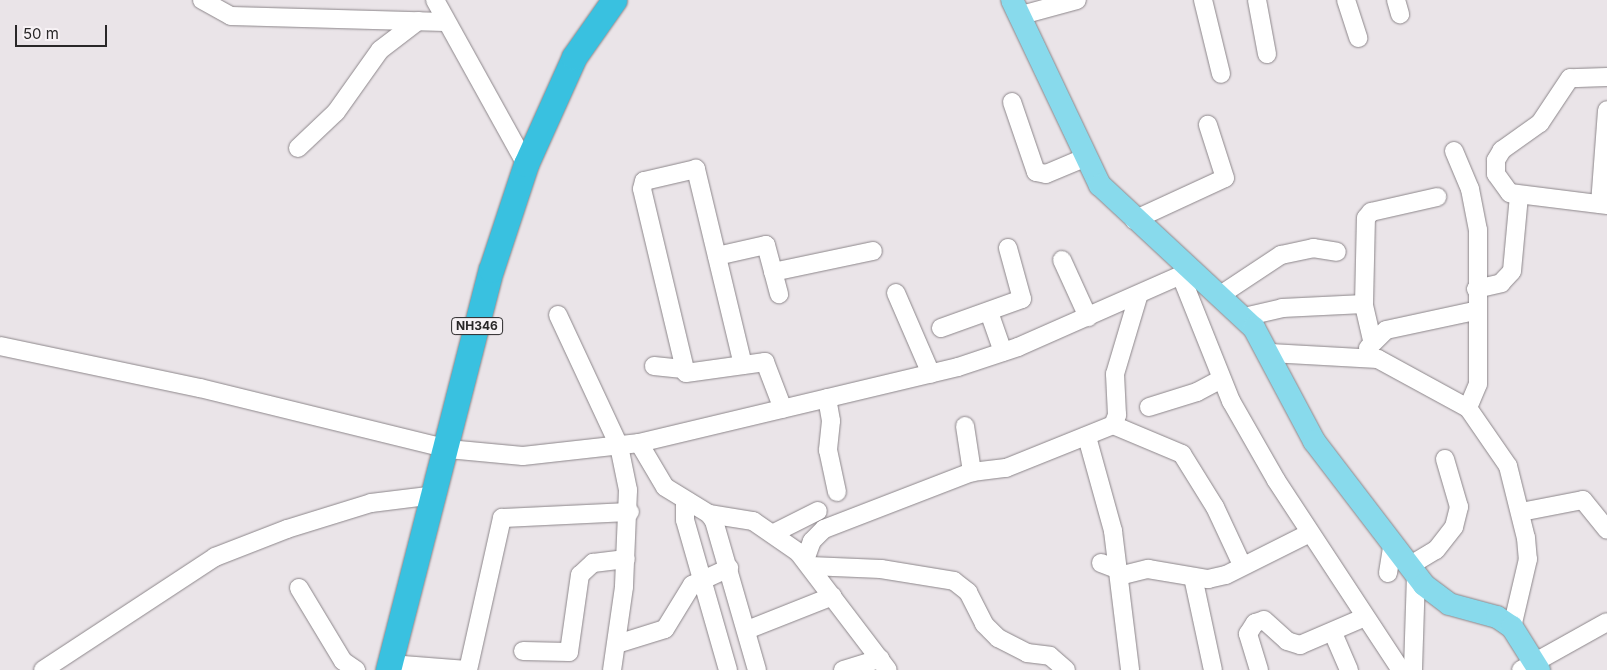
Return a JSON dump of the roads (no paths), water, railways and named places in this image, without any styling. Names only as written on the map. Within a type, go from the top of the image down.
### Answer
[{"type":"highway","name":"NH346","points":[[389,667],[448,449],[491,270],[526,164],[574,57],[614,0]]},
{"type":"main road","points":[[1014,8],[1084,158],[1100,185],[1186,274],[1222,294],[1244,317],[1270,353],[1314,441],[1392,547],[1412,570],[1449,604],[1497,617],[1512,627],[1532,667]]},
{"type":"street","points":[[202,0],[231,16],[445,22]]},
{"type":"street","points":[[435,0],[445,22],[526,164]]},
{"type":"street","points":[[1014,8],[1078,0]]},
{"type":"street","points":[[1202,0],[1221,74]]},
{"type":"street","points":[[1257,0],[1267,54]]},
{"type":"street","points":[[1346,0],[1358,38]]},
{"type":"street","points":[[298,148],[336,112],[380,50],[418,21]]},
{"type":"street","points":[[1607,77],[1570,78],[1540,123],[1502,150],[1496,160],[1496,174],[1502,186],[1519,196],[1603,204],[1607,110]]},
{"type":"street","points":[[1012,102],[1036,172],[1046,174],[1084,158]]},
{"type":"street","points":[[1134,220],[1225,178],[1208,124]]},
{"type":"street","points":[[1454,151],[1477,216],[1475,311],[1478,384],[1468,408]]},
{"type":"street","points":[[683,368],[642,189],[644,181],[696,169],[743,365]]},
{"type":"street","points":[[1476,289],[1501,284],[1512,272],[1519,196]]},
{"type":"street","points":[[1372,340],[1364,304],[1366,218],[1371,212],[1437,197]]},
{"type":"street","points":[[717,256],[764,244],[779,294]]},
{"type":"street","points":[[941,328],[1022,299],[1008,248]]},
{"type":"street","points":[[1222,294],[1281,255],[1313,248],[1336,252]]},
{"type":"street","points":[[773,272],[873,251]]},
{"type":"street","points":[[1062,260],[1088,317]]},
{"type":"street","points":[[0,346],[207,390],[448,449],[523,456],[639,443],[931,374],[1003,352],[1186,274],[1220,380],[1310,533],[1401,670]]},
{"type":"street","points":[[896,293],[931,374]]},
{"type":"street","points":[[807,563],[812,541],[824,529],[972,472],[1006,468],[1113,425],[1117,415],[1115,374],[1138,296]]},
{"type":"street","points":[[1244,317],[1282,308],[1364,304]]},
{"type":"street","points":[[1363,357],[1372,340],[1386,330],[1475,311]]},
{"type":"street","points":[[988,312],[1003,352]]},
{"type":"street","points":[[558,315],[619,446],[630,512],[617,644],[612,670]]},
{"type":"street","points":[[1270,353],[1363,357],[1393,363],[1468,408],[1508,466],[1520,512],[1528,559],[1512,627]]},
{"type":"street","points":[[654,366],[683,368],[696,375],[743,365],[768,364],[783,409]]},
{"type":"street","points":[[1149,407],[1174,401],[1220,380]]},
{"type":"street","points":[[827,398],[831,421],[828,450],[837,492]]},
{"type":"street","points":[[1113,425],[1138,439],[1174,447],[1182,454],[1215,507],[1242,565]]},
{"type":"street","points":[[965,426],[972,472]]},
{"type":"street","points":[[1087,437],[1109,512],[1119,573],[1130,670]]},
{"type":"street","points":[[639,443],[665,487],[709,514],[736,514],[774,533],[807,563],[884,665],[842,670]]},
{"type":"street","points":[[1413,670],[1412,570],[1436,550],[1454,527],[1459,507],[1445,459]]},
{"type":"street","points":[[43,670],[139,604],[215,558],[287,529],[371,503],[435,495]]},
{"type":"street","points":[[1520,512],[1583,500],[1607,530]]},
{"type":"street","points":[[685,501],[685,520],[704,579],[728,670]]},
{"type":"street","points":[[774,533],[818,511]]},
{"type":"street","points":[[389,667],[468,670],[502,518],[630,512]]},
{"type":"street","points":[[709,514],[729,568],[757,670]]},
{"type":"street","points":[[1101,563],[1119,573],[1165,570],[1193,577],[1226,575],[1242,565],[1310,533]]},
{"type":"street","points":[[1388,573],[1392,547]]},
{"type":"street","points":[[523,651],[569,652],[580,575],[593,563],[626,559]]},
{"type":"street","points":[[807,563],[881,570],[954,580],[968,592],[984,624],[998,638],[1027,653],[1050,656],[1066,670]]},
{"type":"street","points":[[617,644],[665,629],[673,623],[687,590],[704,579],[729,568]]},
{"type":"street","points":[[1193,577],[1213,670]]},
{"type":"street","points":[[299,588],[343,661],[356,670]]},
{"type":"street","points":[[747,630],[833,596]]},
{"type":"street","points":[[1259,670],[1248,634],[1255,623],[1264,620],[1287,640],[1300,645],[1333,633],[1365,617]]},
{"type":"street","points":[[1532,667],[1607,622]]},
{"type":"street","points":[[1333,633],[1349,670]]}]
